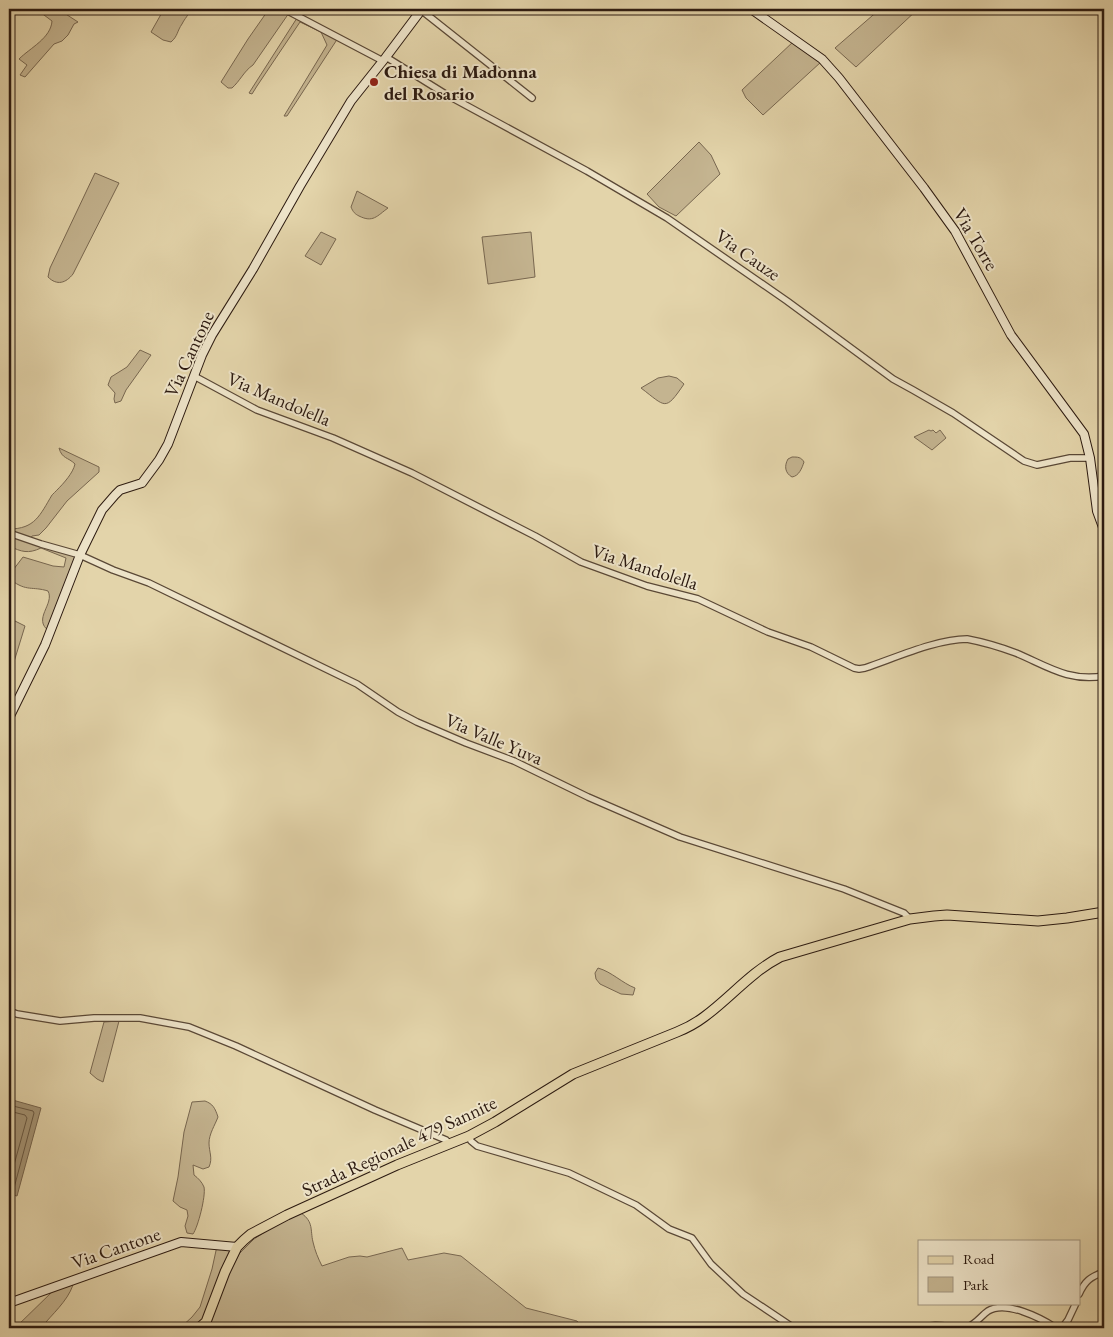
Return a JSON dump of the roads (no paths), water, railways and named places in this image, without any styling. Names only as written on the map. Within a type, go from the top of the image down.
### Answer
[{"type":"main road","name":"Via Torre","points":[[751,9],[822,59],[839,78],[955,231],[1011,335],[1084,434],[1090,458],[1097,511],[1104,530]]},
{"type":"main road","name":"Via Cantone","points":[[9,718],[45,644],[80,555],[102,510],[120,490],[142,483],[159,460],[168,444],[212,335],[253,269],[351,101],[422,10]]},
{"type":"main road","name":"Strada Regionale 479 Sannite","points":[[199,1328],[206,1322],[225,1272],[238,1246],[251,1234],[287,1215],[397,1165],[469,1136],[573,1074],[693,1025],[761,969],[780,957],[910,919],[947,915],[1038,921],[1104,912]]},
{"type":"main road","name":"Via Cantone","points":[[9,1303],[181,1242],[238,1246]]},
{"type":"street","name":"Via Cauze","points":[[284,9],[385,59],[587,171],[667,218],[787,300],[893,379],[953,413],[1024,461],[1037,465],[1070,458],[1090,458]]},
{"type":"street","points":[[422,10],[532,98]]},
{"type":"street","name":"Via Mandolella","points":[[194,376],[256,410],[333,438],[412,473],[535,536],[581,562],[647,586],[698,599],[768,632],[811,647],[854,668],[865,668],[920,649],[953,640],[967,639],[1014,652],[1070,676],[1083,678],[1104,676]]},
{"type":"street","name":"Via Valle Yuva","points":[[9,532],[41,544],[80,555],[149,583],[357,684],[398,712],[417,722],[514,761],[588,797],[680,836],[844,889],[904,913],[910,919]]},
{"type":"street","points":[[9,1011],[60,1021],[94,1018],[140,1018],[189,1027],[236,1046],[375,1110],[446,1140],[450,1144]]},
{"type":"street","points":[[469,1136],[476,1146],[569,1173],[619,1196],[636,1205],[669,1229],[692,1238],[711,1264],[737,1288],[794,1328]]},
{"type":"street","points":[[1080,1292],[1090,1278],[1104,1272]]},
{"type":"street","points":[[1062,1328],[1076,1304]]},
{"type":"street","points":[[921,1328],[944,1325],[970,1326],[995,1308],[1025,1312],[1056,1328]]},
{"type":"water","points":[[9,1099],[41,1108],[17,1196],[9,1194]]},
{"type":"place","name":"Chiesa di Madonna del Rosario","points":[[374,82]]}]
